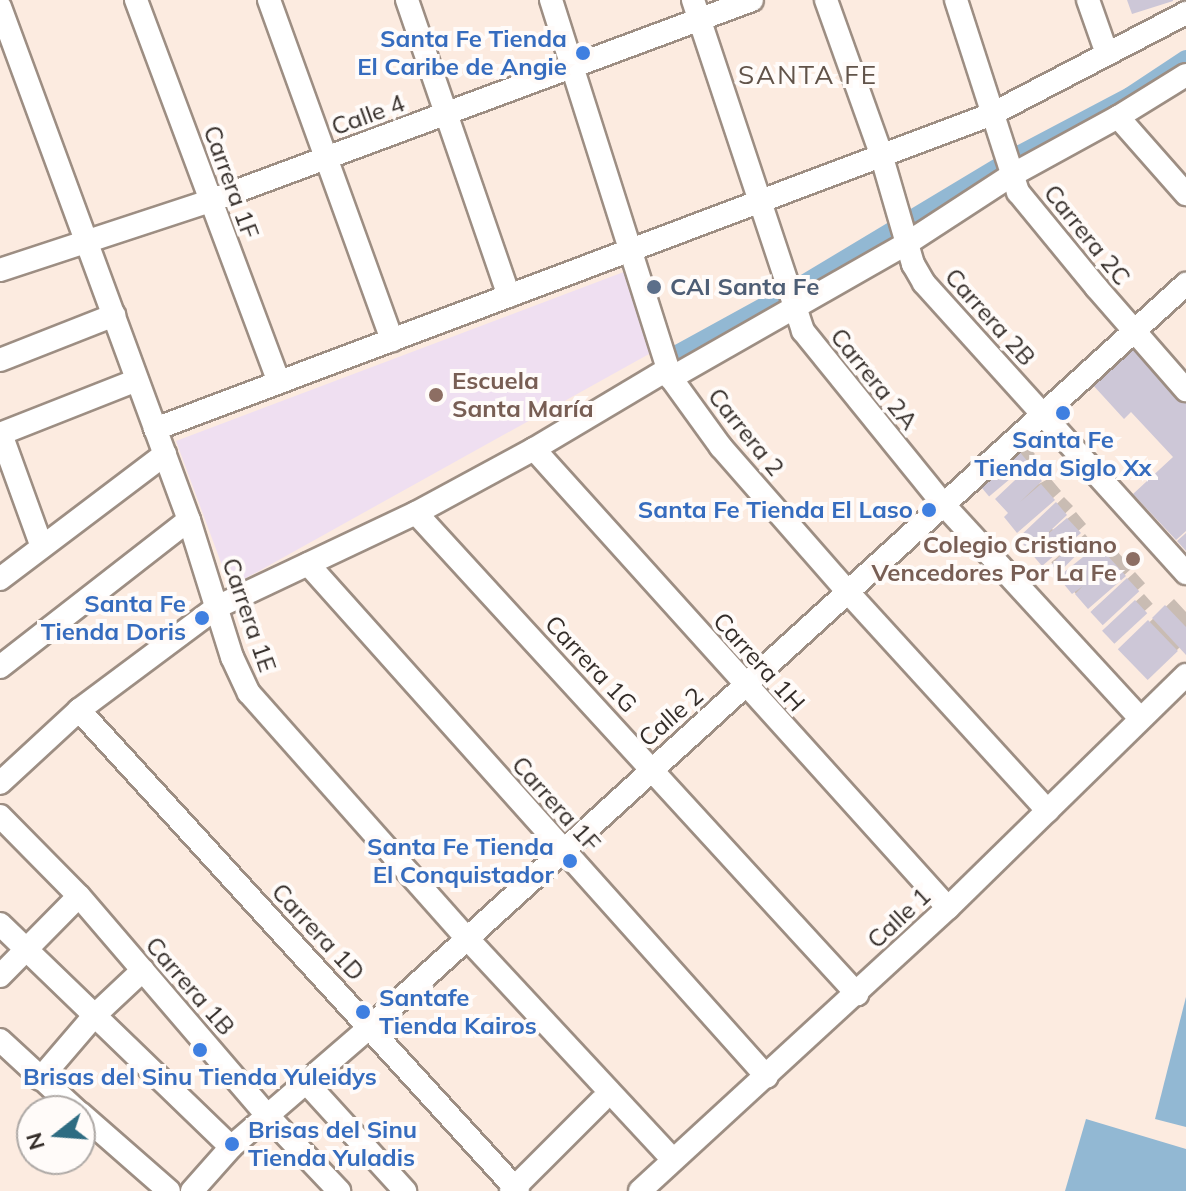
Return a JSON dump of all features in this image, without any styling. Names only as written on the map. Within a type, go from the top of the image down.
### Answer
[{"type":"street","name":"Carrera 1F","points":[[136,0],[279,382]]},
{"type":"street","points":[[269,0],[392,340]]},
{"type":"street","points":[[407,0],[509,296]]},
{"type":"street","name":"Carrera 2","points":[[551,0],[668,368],[721,447],[846,590],[1048,811]]},
{"type":"street","name":"Calle 4","points":[[0,270],[210,201],[573,67],[697,10],[752,0]]},
{"type":"street","name":"Carrera 2B","points":[[826,0],[881,154],[905,241],[924,283],[1186,573]]},
{"type":"street","name":"Carrera 2C","points":[[956,0],[1011,172],[1029,208],[1186,390]]},
{"type":"street","points":[[1088,0],[1107,54]]},
{"type":"street","name":"Carrera 1E","points":[[0,7],[189,520],[232,657],[249,693],[466,937],[673,1160]]},
{"type":"street","name":"Carrera 2A","points":[[697,10],[803,331],[830,369],[944,505],[1140,718]]},
{"type":"street","points":[[155,429],[881,154],[996,124],[1107,54],[1186,13]]},
{"type":"street","points":[[0,783],[79,710],[217,607],[416,513],[534,449],[668,368],[793,307],[905,241],[1011,172],[1118,117],[1186,75]]},
{"type":"street","points":[[1118,117],[1186,194]]},
{"type":"street","name":"Calle 2","points":[[192,1191],[231,1147],[370,1027],[652,767],[746,686],[846,590],[1186,284]]},
{"type":"street","points":[[0,360],[114,315]]},
{"type":"street","points":[[42,547],[0,434],[137,380]]},
{"type":"street","name":"Carrera 1H","points":[[534,449],[948,908]]},
{"type":"street","points":[[1,575],[165,454]]},
{"type":"street","name":"Carrera 1G","points":[[416,513],[857,994]]},
{"type":"street","points":[[0,667],[189,520]]},
{"type":"street","name":"Carrera 1F","points":[[308,564],[562,852],[767,1077]]},
{"type":"street","name":"Calle 1","points":[[640,1191],[948,908],[1186,675]]},
{"type":"street","name":"Carrera 1D","points":[[79,710],[514,1189]]},
{"type":"street","name":"Carrera 1B","points":[[0,816],[79,896],[267,1115],[339,1191]]},
{"type":"street","points":[[0,976],[79,896]]},
{"type":"street","points":[[0,924],[231,1147]]},
{"type":"street","points":[[40,1079],[94,1016],[143,970]]},
{"type":"street","points":[[0,1040],[59,1095]]},
{"type":"street","points":[[305,1081],[405,1191]]},
{"type":"street","points":[[514,1189],[601,1101]]},
{"type":"street","points":[[96,1127],[169,1191]]},
{"type":"shaded area","name":"Escuela Santa María","points":[[629,270],[658,349],[230,587],[176,441]]},
{"type":"water","points":[[1186,997],[1186,1127],[1155,1119]]},
{"type":"water","points":[[1086,1119],[1186,1149],[1186,1191],[1065,1191]]},
{"type":"building","points":[[1127,0],[1173,0],[1173,1],[1132,14]]},
{"type":"building","points":[[1139,339],[1186,391],[1186,531],[1176,540],[1133,494],[1173,457],[1131,412],[1124,419],[1092,384]]},
{"type":"building","points":[[1018,450],[1029,463],[989,496],[978,483]]},
{"type":"building","points":[[1029,467],[1042,481],[1020,502],[1041,484],[1055,500],[1017,533],[1004,517],[1008,513],[995,499]]},
{"type":"building","points":[[1056,502],[1067,515],[1036,544],[1067,518],[1081,533],[1042,566],[1018,538]]},
{"type":"building","points":[[1186,533],[1186,551],[1177,541]]},
{"type":"building","points":[[1076,540],[1084,548],[1059,573],[1051,565]]},
{"type":"building","points":[[1098,545],[1126,576],[1088,609],[1075,594],[1083,586],[1072,594],[1058,577]]},
{"type":"building","points":[[1127,578],[1139,591],[1103,625],[1090,612]]},
{"type":"building","points":[[1135,600],[1147,613],[1114,644],[1102,631]]},
{"type":"building","points":[[1165,605],[1186,627],[1186,655],[1152,618]]},
{"type":"building","points":[[1148,620],[1178,651],[1148,680],[1118,649]]},
{"type":"waterway","points":[[670,358],[790,292],[1020,154],[1130,96],[1186,59]]},
{"type":"place","name":"Santa Fe Tienda El Caribe de Angie","points":[[583,53]]},
{"type":"place","name":"CAI Santa Fe","points":[[654,287]]},
{"type":"place","name":"Escuela Santa María","points":[[436,395]]},
{"type":"place","name":"Santa Fe Tienda Siglo Xx","points":[[1063,413]]},
{"type":"place","name":"Santa Fe Tienda El Laso","points":[[929,510]]},
{"type":"place","name":"Colegio Cristiano Vencedores Por La Fe","points":[[1133,559]]},
{"type":"place","name":"Santa Fe Tienda Doris","points":[[202,618]]},
{"type":"place","name":"Santa Fe Tienda El Conquistador","points":[[570,861]]},
{"type":"place","name":"Santafe Tienda Kairos","points":[[363,1012]]},
{"type":"place","name":"Brisas del Sinu Tienda Yuleidys","points":[[200,1050]]},
{"type":"place","name":"Brisas del Sinu Tienda Yuladis","points":[[232,1144]]},
{"type":"district","name":"SANTA FE","points":[[808,75]]}]
